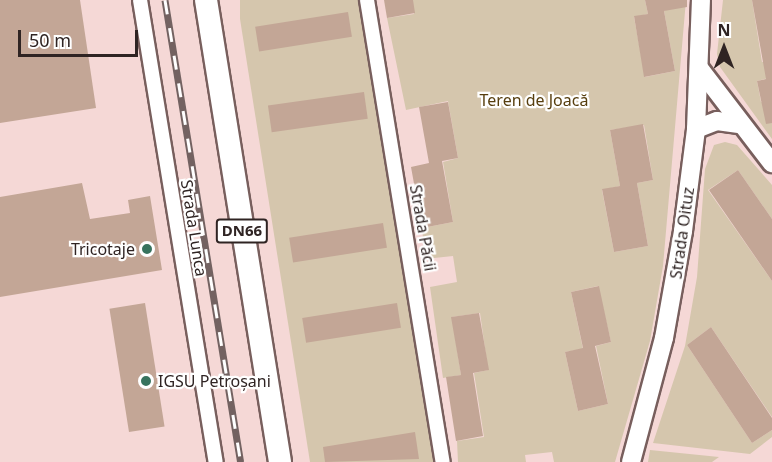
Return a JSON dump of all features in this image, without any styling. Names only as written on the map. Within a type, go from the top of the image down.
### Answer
[{"type":"main road","name":"DN66","points":[[206,0],[280,462]]},
{"type":"street","name":"Strada Lunca","points":[[140,0],[216,462]]},
{"type":"street","name":"Strada Păcii","points":[[367,0],[443,462]]},
{"type":"street","name":"Strada Oituz","points":[[631,462],[673,297],[696,129],[701,0]]},
{"type":"street","points":[[699,68],[739,124],[772,163]]},
{"type":"street","points":[[696,129],[717,121],[739,124]]},
{"type":"green space","points":[[240,0],[361,0],[401,231],[434,462],[310,462],[240,19]]},
{"type":"green space","name":"Teren de Joacă","points":[[412,0],[645,0],[648,14],[634,17],[645,77],[675,71],[664,11],[686,0],[663,266],[650,341],[615,462],[554,462],[552,452],[525,455],[526,462],[458,462],[457,441],[484,437],[474,373],[488,370],[480,313],[452,317],[461,375],[443,378],[430,287],[457,282],[453,256],[425,259],[422,228],[453,222],[443,162],[458,158],[448,101],[406,110],[387,18],[414,14]],"holes":[[[644,125],[653,180],[637,183],[648,246],[614,252],[602,190],[620,186],[610,130]],[[598,286],[611,342],[596,346],[608,404],[578,411],[565,352],[583,349],[571,292]]]},
{"type":"green space","points":[[723,0],[752,0],[762,62],[772,61],[772,77],[757,81],[761,102],[772,100],[772,139],[720,67],[717,54]]},
{"type":"green space","points":[[725,142],[737,145],[772,185],[772,219],[738,170],[708,190],[772,281],[772,417],[711,327],[687,345],[752,443],[772,430],[772,437],[750,454],[653,443],[685,346],[697,277],[705,169],[714,145]]},
{"type":"green space","points":[[650,450],[719,457],[712,462],[648,462]]},
{"type":"building","points":[[0,0],[80,0],[96,108],[0,123]]},
{"type":"building","points":[[384,0],[413,0],[415,13],[387,18]]},
{"type":"building","points":[[645,0],[687,0],[687,7],[664,11],[675,71],[644,77],[634,16],[648,14]]},
{"type":"building","points":[[752,0],[772,0],[772,123],[766,124],[757,81],[766,79]]},
{"type":"building","points":[[348,12],[352,37],[259,51],[255,27]]},
{"type":"building","points":[[364,92],[368,119],[272,132],[268,105]]},
{"type":"building","points":[[448,102],[458,158],[442,161],[453,222],[422,228],[411,167],[429,163],[419,107]]},
{"type":"building","points":[[643,124],[653,180],[637,183],[648,246],[614,252],[602,189],[620,186],[610,130]]},
{"type":"building","points":[[738,170],[772,219],[772,281],[709,190]]},
{"type":"building","points":[[82,183],[90,219],[130,213],[128,200],[150,196],[162,270],[0,297],[0,197]]},
{"type":"building","points":[[383,223],[387,248],[293,263],[289,238]]},
{"type":"building","points":[[599,286],[611,342],[595,346],[608,404],[578,411],[565,352],[583,348],[571,292]]},
{"type":"building","name":"IGSU Petroșani","points":[[145,303],[165,426],[129,432],[109,309]]},
{"type":"building","points":[[397,303],[401,328],[306,343],[302,318]]},
{"type":"building","points":[[479,313],[489,370],[473,373],[483,436],[456,441],[446,377],[461,375],[451,317]]},
{"type":"building","points":[[711,327],[772,418],[772,430],[752,443],[687,345]]},
{"type":"building","points":[[415,432],[419,459],[325,462],[323,447]]},
{"type":"railway","points":[[165,0],[241,462]]},
{"type":"place","name":"Tricotaje","points":[[147,249]]},
{"type":"place","name":"IGSU Petroșani","points":[[146,381]]}]
